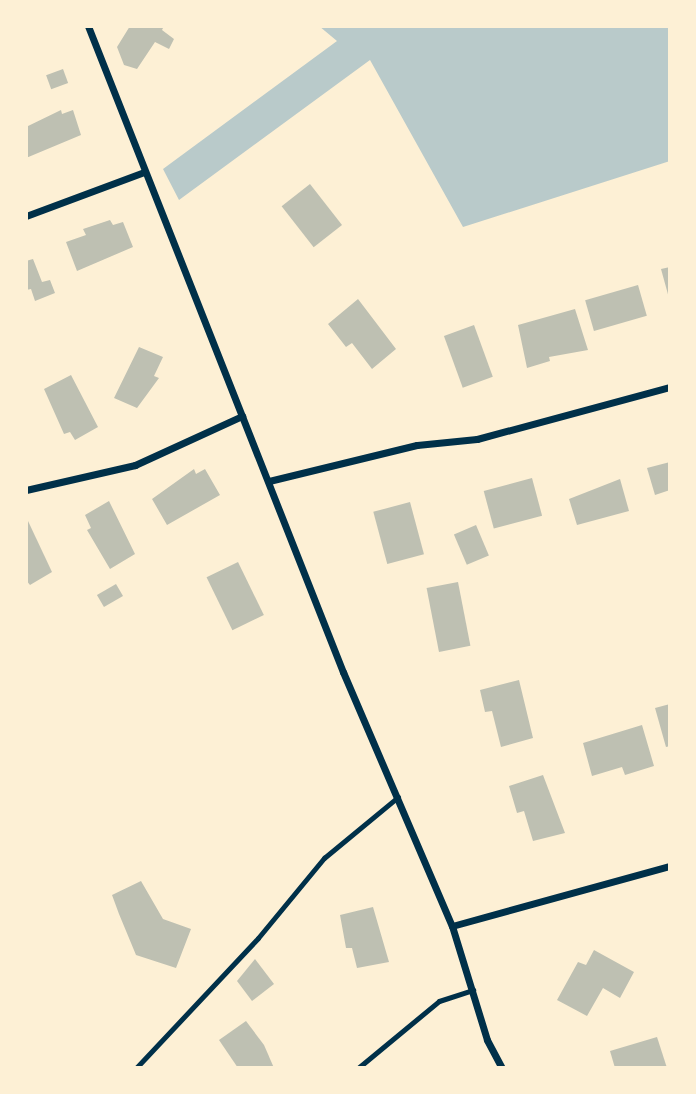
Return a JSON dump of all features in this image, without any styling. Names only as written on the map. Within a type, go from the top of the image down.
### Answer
[{"type":"street","points":[[88,26],[344,672],[452,926],[488,1040],[502,1068]]},
{"type":"street","points":[[26,215],[144,172]]},
{"type":"street","points":[[269,481],[417,445],[477,439],[670,387]]},
{"type":"street","points":[[26,490],[135,465],[242,416]]},
{"type":"street","points":[[452,926],[670,866]]},
{"type":"lane","points":[[136,1068],[258,937],[324,858],[399,797]]},
{"type":"lane","points":[[358,1068],[439,1000],[473,990]]},
{"type":"shaded area","points":[[319,26],[670,26],[670,161],[463,227],[370,60],[179,200],[163,169],[337,41]]},
{"type":"building","points":[[130,26],[164,26],[162,30],[174,39],[169,49],[155,42],[137,69],[124,65],[117,47]]},
{"type":"building","points":[[63,69],[68,83],[51,89],[46,75]]},
{"type":"building","points":[[61,110],[62,114],[73,110],[81,135],[26,158],[26,127]]},
{"type":"building","points":[[310,184],[342,225],[314,247],[282,206]]},
{"type":"building","points":[[110,220],[113,225],[123,222],[133,247],[77,271],[66,242],[86,235],[83,229]]},
{"type":"building","points":[[33,259],[42,282],[50,280],[55,293],[35,301],[31,289],[26,290],[26,261]]},
{"type":"building","points":[[670,267],[670,298],[669,298],[661,269]]},
{"type":"building","points":[[638,285],[647,316],[594,331],[585,300]]},
{"type":"building","points":[[358,299],[396,349],[372,369],[352,343],[346,347],[328,324]]},
{"type":"building","points":[[575,309],[588,350],[549,357],[550,361],[527,368],[518,325]]},
{"type":"building","points":[[474,325],[493,377],[463,388],[444,336]]},
{"type":"building","points":[[139,347],[163,357],[154,376],[159,378],[137,408],[114,398]]},
{"type":"building","points":[[71,375],[98,427],[75,440],[70,432],[64,434],[44,389]]},
{"type":"building","points":[[670,462],[670,490],[655,495],[647,468]]},
{"type":"building","points":[[194,469],[196,474],[205,469],[220,495],[167,525],[152,499]]},
{"type":"building","points":[[532,478],[542,516],[494,529],[484,491]]},
{"type":"building","points":[[620,479],[629,511],[577,525],[569,499]]},
{"type":"building","points":[[109,501],[135,554],[110,569],[87,530],[91,528],[85,515]]},
{"type":"building","points":[[410,502],[424,554],[387,564],[373,512]]},
{"type":"building","points":[[28,521],[52,572],[30,585],[26,580]]},
{"type":"building","points":[[476,525],[489,555],[467,565],[454,534]]},
{"type":"building","points":[[238,562],[264,615],[232,630],[207,577]]},
{"type":"building","points":[[458,582],[470,646],[439,652],[427,588]]},
{"type":"building","points":[[116,584],[123,596],[104,607],[97,595]]},
{"type":"building","points":[[519,680],[533,738],[501,747],[492,711],[485,712],[480,690]]},
{"type":"building","points":[[670,704],[670,746],[666,747],[655,708]]},
{"type":"building","points":[[642,725],[654,766],[625,775],[622,767],[592,776],[583,743]]},
{"type":"building","points":[[543,775],[565,833],[533,841],[524,811],[517,813],[509,786]]},
{"type":"building","points":[[141,881],[163,919],[191,929],[176,968],[136,955],[119,914],[112,895]]},
{"type":"building","points":[[373,907],[389,962],[357,968],[352,948],[346,948],[340,915]]},
{"type":"building","points":[[594,950],[634,972],[620,998],[603,988],[587,1016],[557,1000],[578,962],[586,965]]},
{"type":"building","points":[[255,959],[274,984],[252,1001],[237,981]]},
{"type":"building","points":[[246,1021],[264,1045],[274,1068],[238,1068],[219,1040]]},
{"type":"building","points":[[657,1037],[667,1068],[615,1068],[610,1051]]}]
